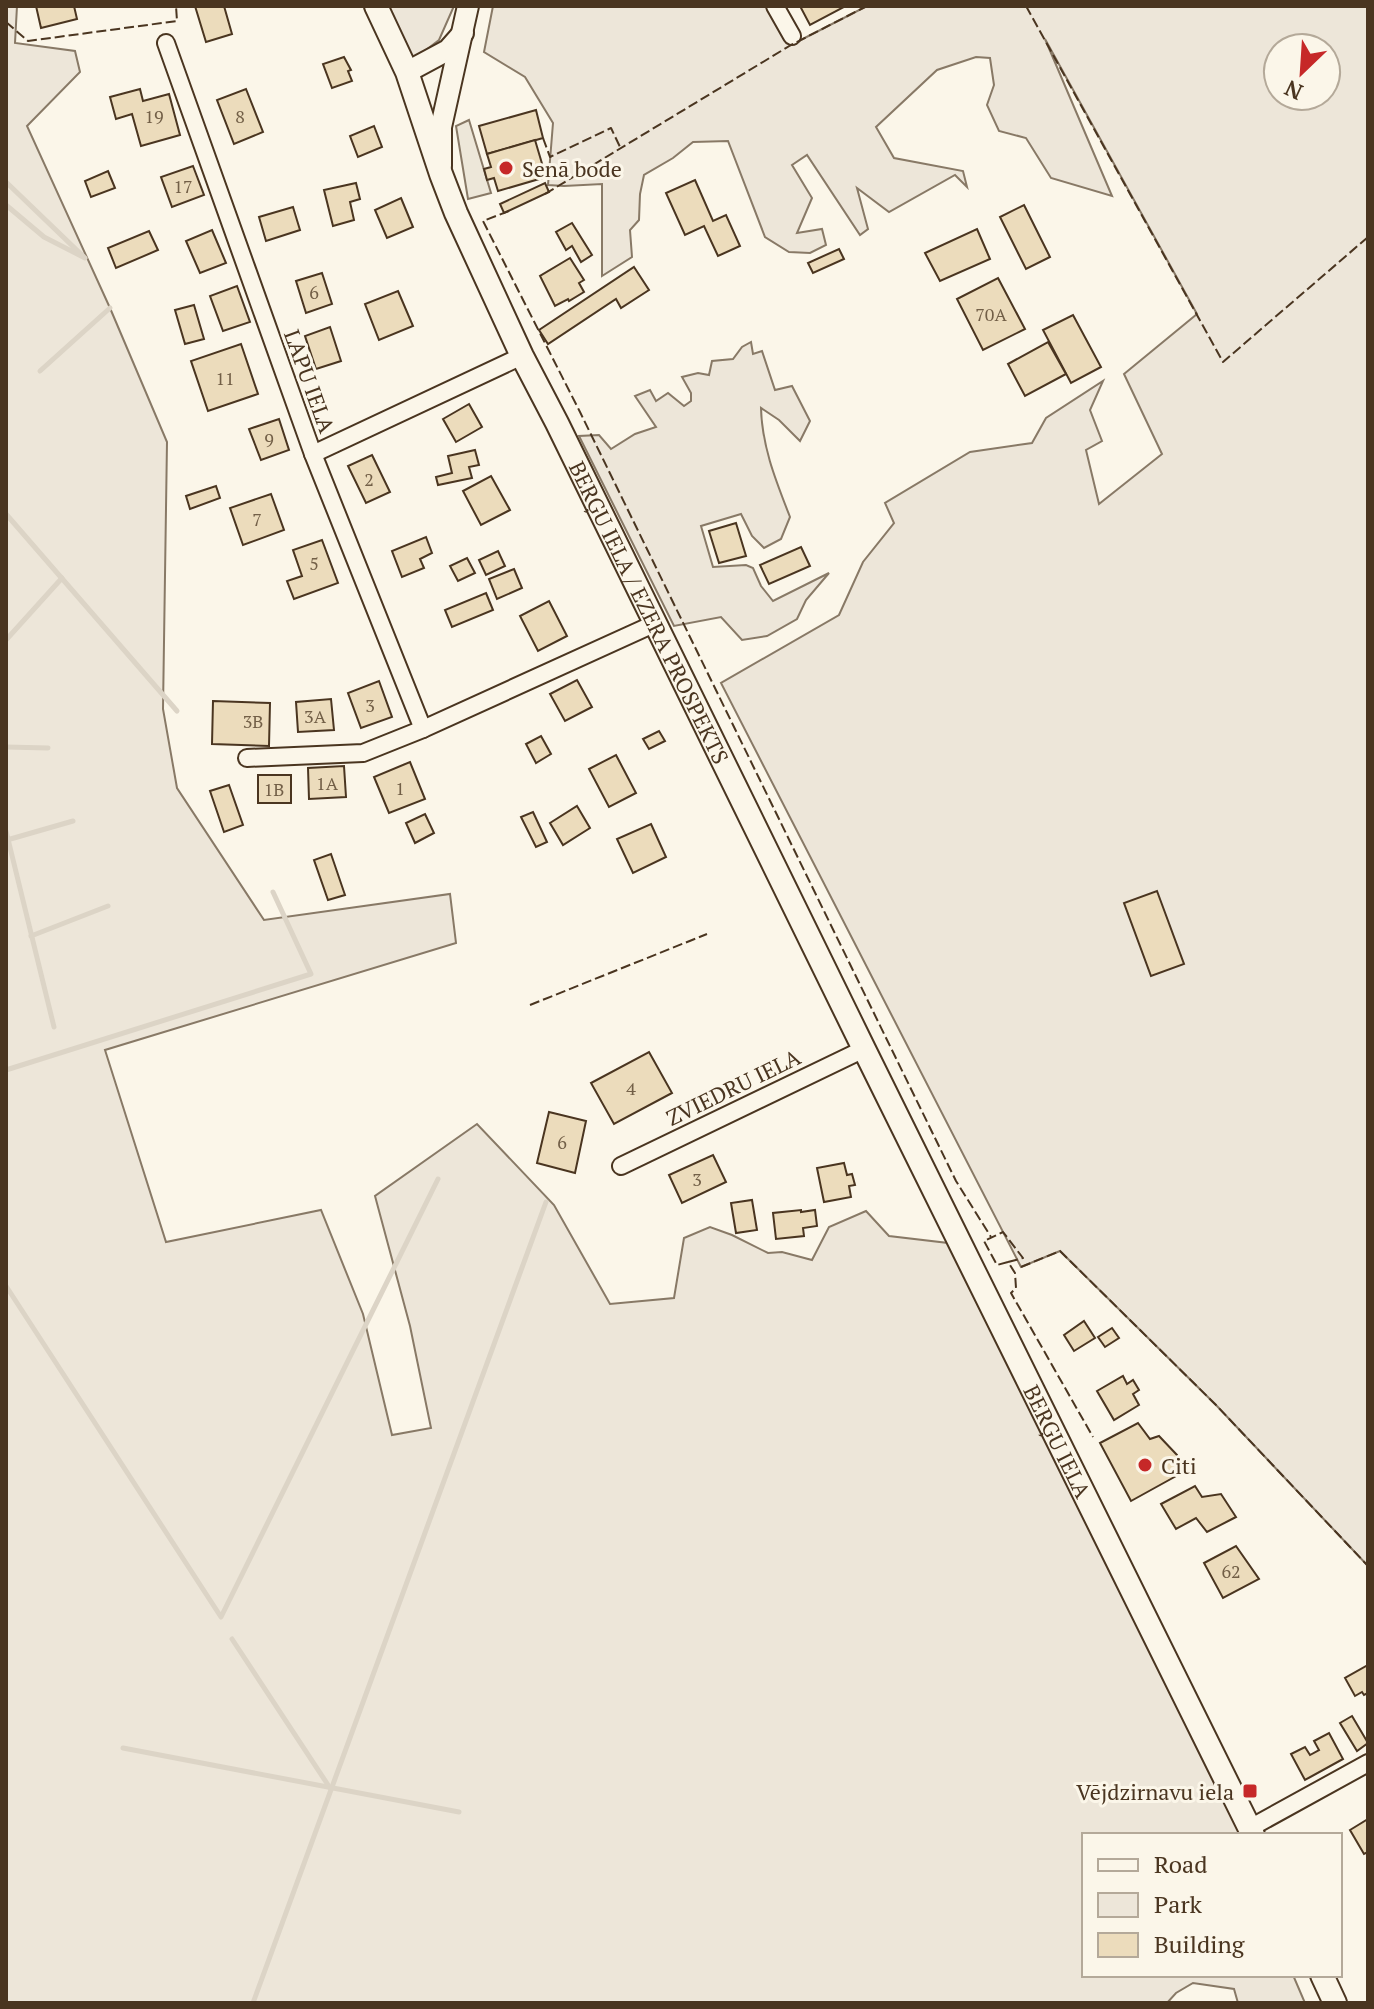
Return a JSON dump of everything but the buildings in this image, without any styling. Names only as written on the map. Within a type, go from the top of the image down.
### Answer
[{"type":"main road","name":"BERĢU IELA / EZERA PROSPEKTS","points":[[376,6],[407,72],[441,174],[473,252],[864,1049]]},
{"type":"main road","name":"BERĢU IELA","points":[[864,1049],[1251,1832]]},
{"type":"main road","points":[[1323,1977],[1335,2003]]},
{"type":"street","points":[[441,174],[441,127],[468,6]]},
{"type":"street","points":[[775,6],[792,36]]},
{"type":"street","points":[[407,72],[448,50],[463,33]]},
{"type":"street","name":"LAPU IELA","points":[[166,43],[313,454],[423,729]]},
{"type":"street","points":[[313,454],[522,356]]},
{"type":"street","points":[[247,758],[363,753],[656,623]]},
{"type":"street","name":"ZVIEDRU IELA","points":[[621,1166],[864,1049]]},
{"type":"street","points":[[1251,1832],[1368,1763]]},
{"type":"green space","points":[[6,6],[17,6],[15,43],[75,51],[80,72],[27,126],[167,442],[163,709],[177,788],[264,920],[450,894],[456,943],[105,1050],[166,1242],[321,1210],[363,1314],[392,1435],[431,1428],[410,1326],[375,1196],[477,1124],[554,1205],[610,1304],[674,1298],[684,1238],[710,1227],[768,1253],[782,1252],[812,1260],[829,1227],[866,1211],[889,1236],[948,1243],[1240,1833],[1082,1833],[1082,1977],[1294,1977],[1305,2003],[1238,2003],[1234,1989],[1193,1983],[1176,1993],[1167,2003],[6,2003]]},
{"type":"green space","points":[[383,6],[454,6],[439,40],[409,63]]},
{"type":"green space","points":[[493,6],[778,6],[791,45],[867,6],[1368,6],[1368,1566],[1216,1405],[1060,1251],[1021,1267],[721,683],[839,615],[863,562],[894,523],[885,503],[970,452],[1032,443],[1046,418],[1103,381],[1090,410],[1102,441],[1086,450],[1099,504],[1162,454],[1124,374],[1197,314],[1045,39],[1112,196],[1051,178],[1026,138],[999,131],[987,105],[994,85],[990,58],[976,57],[937,70],[876,127],[894,158],[963,171],[967,187],[955,175],[889,212],[857,188],[868,229],[860,235],[807,155],[792,165],[812,198],[797,233],[822,229],[826,245],[810,253],[789,252],[765,237],[728,141],[693,142],[644,175],[639,220],[630,230],[632,257],[602,276],[602,184],[548,185],[553,123],[525,77],[484,52]]},
{"type":"green space","points":[[751,342],[753,354],[762,351],[775,390],[792,386],[810,421],[800,441],[779,420],[761,408],[767,450],[790,517],[781,539],[764,548],[752,536],[741,514],[701,526],[713,567],[746,565],[753,568],[761,586],[773,601],[829,573],[806,600],[797,619],[767,636],[742,640],[721,617],[674,626],[579,436],[599,435],[611,449],[635,434],[656,427],[635,396],[650,390],[656,401],[668,393],[684,406],[691,401],[691,393],[682,377],[698,373],[709,375],[712,361],[733,359],[742,347]]},
{"type":"shaded area","points":[[469,120],[491,193],[468,199],[456,126]]},
{"type":"waterway","points":[[6,182],[85,258],[44,237],[6,205]]},
{"type":"waterway","points":[[40,371],[110,308]]},
{"type":"waterway","points":[[6,514],[177,711]]},
{"type":"waterway","points":[[6,640],[62,578]]},
{"type":"waterway","points":[[6,747],[48,748]]},
{"type":"waterway","points":[[7,840],[73,821]]},
{"type":"waterway","points":[[6,831],[54,1027]]},
{"type":"waterway","points":[[6,1070],[311,974],[273,892]]},
{"type":"waterway","points":[[31,936],[108,906]]},
{"type":"waterway","points":[[6,1286],[221,1617],[438,1179]]},
{"type":"waterway","points":[[253,2003],[546,1202]]},
{"type":"waterway","points":[[232,1639],[330,1788]]},
{"type":"waterway","points":[[123,1748],[459,1812]]},
{"type":"fence","points":[[6,22],[28,41],[177,21],[176,6]]},
{"type":"fence","points":[[545,194],[791,45],[867,6]]},
{"type":"fence","points":[[1026,6],[1223,362],[1368,237]]},
{"type":"fence","points":[[543,138],[550,157],[611,128],[621,149]]},
{"type":"fence","points":[[509,211],[483,221],[580,412],[956,1181],[991,1237]]},
{"type":"fence","points":[[530,1005],[707,934]]},
{"type":"fence","points":[[1008,1262],[997,1265],[984,1241],[1003,1232],[1023,1258],[1008,1262],[1015,1273],[1016,1288],[1011,1293],[1093,1437]]},
{"type":"fence","points":[[1021,1267],[1060,1251],[1216,1405],[1368,1566]]},
{"type":"place","name":"Senā bode","points":[[506,168]]},
{"type":"place","name":"Citi","points":[[1145,1465]]},
{"type":"place","name":"Vējdzirnavu iela","points":[[1250,1791]]}]
